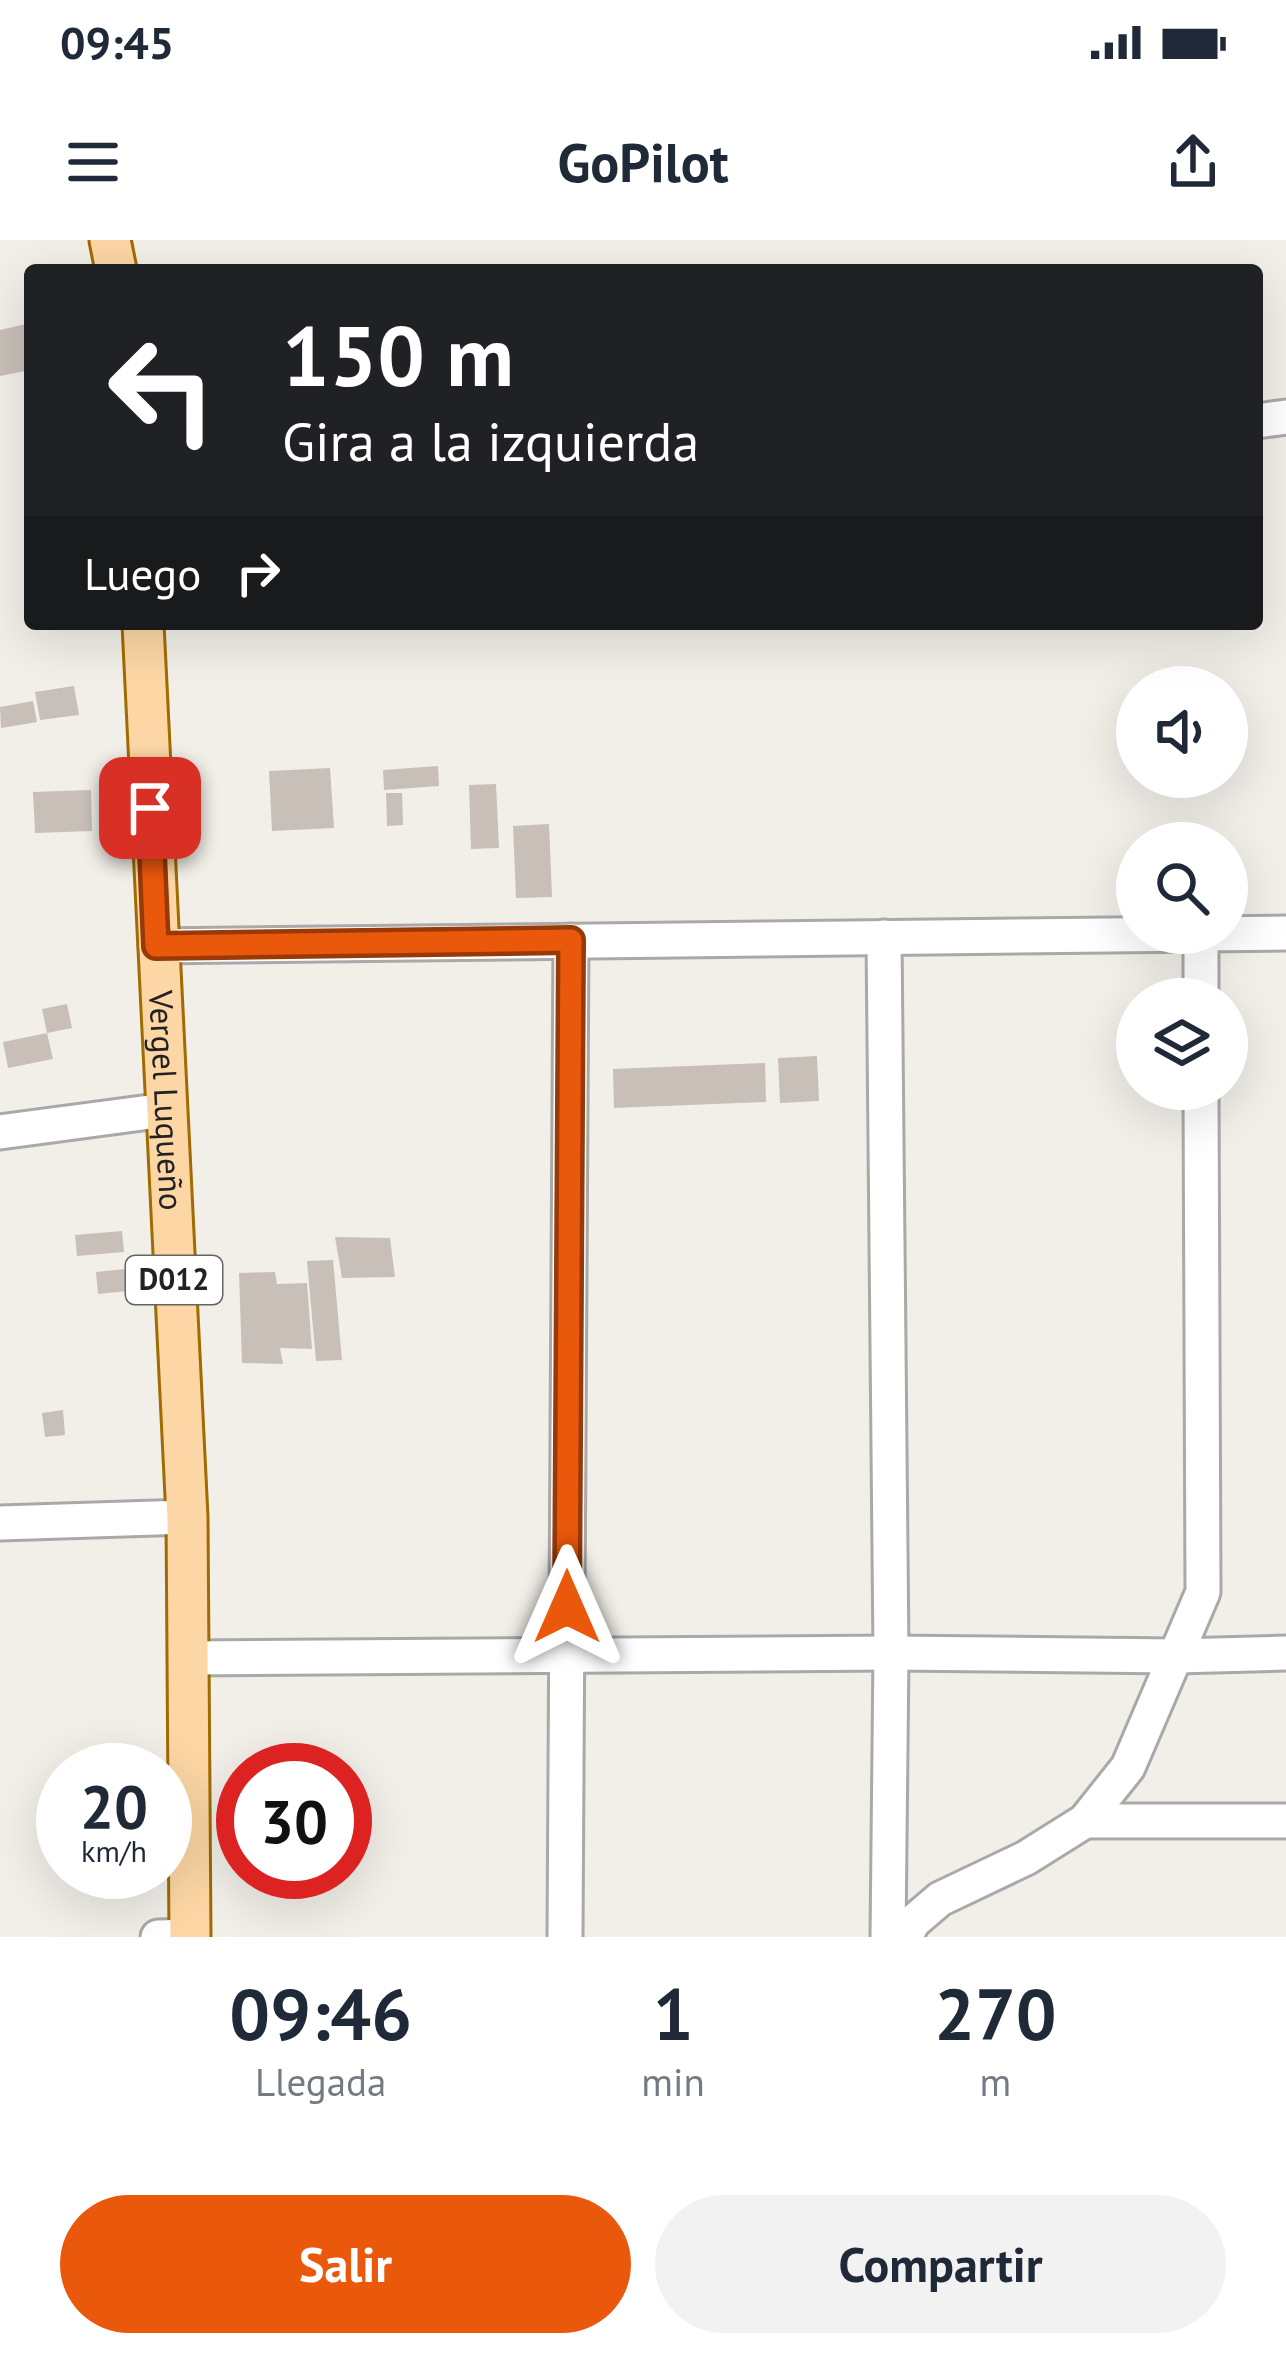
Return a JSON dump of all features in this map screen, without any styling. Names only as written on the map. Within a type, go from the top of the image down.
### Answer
[{"type":"main road","name":"Vergel Luqueño","points":[[142,630],[187,1517],[190,1936]]},
{"type":"street","points":[[1248,934],[1286,933]]},
{"type":"street","points":[[156,946],[1116,936]]},
{"type":"street","points":[[884,937],[891,1653],[888,1937]]},
{"type":"street","points":[[565,1937],[571,940]]},
{"type":"street","points":[[0,1132],[166,1110]]},
{"type":"street","points":[[905,1937],[913,1922],[940,1899],[1026,1858],[1085,1821],[1128,1768],[1203,1592],[1202,1110]]},
{"type":"street","points":[[0,1523],[187,1517]]},
{"type":"street","points":[[188,1658],[1286,1653]]},
{"type":"street","points":[[1085,1821],[1286,1821]]},
{"type":"street","points":[[158,1937],[190,1936]]},
{"type":"building","points":[[24,324],[24,371],[0,376],[0,330]]},
{"type":"building","points":[[74,686],[79,715],[40,720],[35,692]]},
{"type":"building","points":[[33,701],[37,722],[1,728],[0,707]]},
{"type":"building","points":[[438,766],[439,786],[384,790],[383,770]]},
{"type":"building","points":[[330,768],[334,828],[272,831],[269,771]]},
{"type":"building","points":[[496,784],[499,848],[471,849],[469,785]]},
{"type":"building","points":[[91,790],[92,831],[35,833],[33,792]]},
{"type":"building","points":[[386,793],[402,793],[403,825],[387,826]]},
{"type":"building","points":[[549,824],[552,897],[516,898],[513,826]]},
{"type":"building","points":[[67,1004],[72,1028],[47,1033],[42,1009]]},
{"type":"building","points":[[47,1033],[53,1059],[8,1068],[3,1042]]},
{"type":"building","points":[[817,1056],[819,1101],[780,1103],[778,1058]]},
{"type":"building","points":[[765,1063],[766,1102],[614,1108],[613,1069]]},
{"type":"building","points":[[122,1231],[124,1252],[77,1256],[75,1235]]},
{"type":"building","points":[[335,1237],[390,1238],[395,1277],[342,1278]]},
{"type":"building","points":[[333,1260],[342,1360],[316,1361],[307,1261]]},
{"type":"building","points":[[126,1269],[128,1291],[98,1294],[96,1272]]},
{"type":"building","points":[[275,1272],[277,1284],[307,1283],[312,1349],[280,1348],[283,1364],[242,1363],[239,1273]]},
{"type":"building","points":[[63,1410],[65,1435],[45,1437],[42,1413]]},
{"type":"route","points":[[150,808],[156,946],[571,940],[567,1607]]}]
